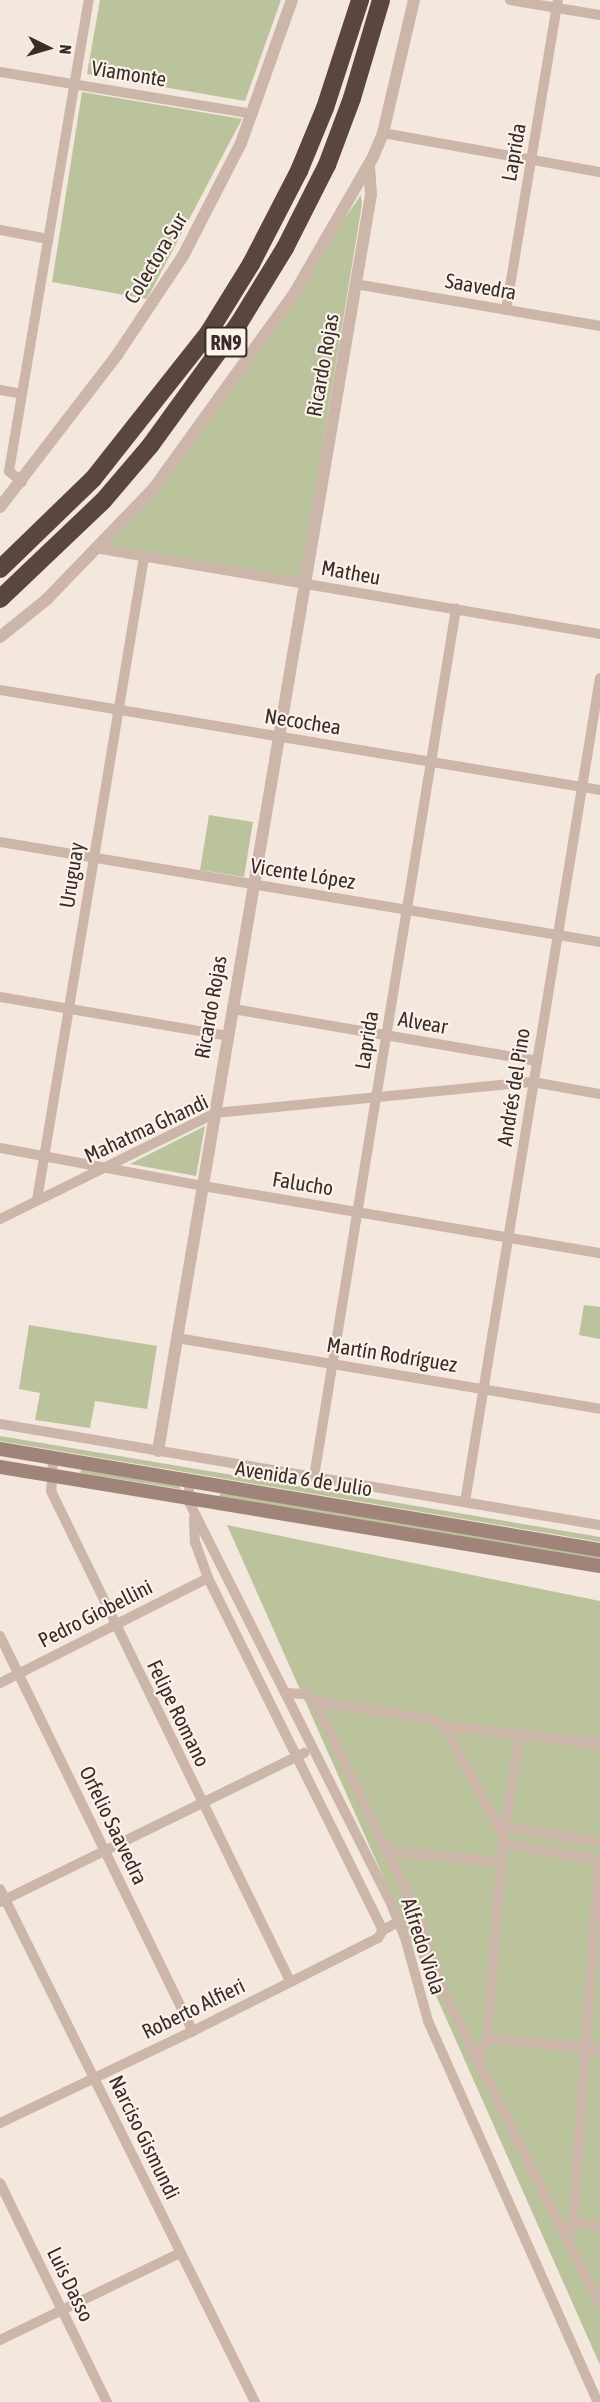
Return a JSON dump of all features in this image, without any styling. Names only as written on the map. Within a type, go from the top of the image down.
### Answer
[{"type":"highway","name":"RN9","points":[[0,569],[93,479],[209,332],[250,264],[299,171],[325,108],[360,0]]},
{"type":"highway","name":"RN9","points":[[0,599],[103,501],[150,446],[238,323],[285,248],[327,165],[352,98],[381,0]]},
{"type":"main road","name":"Avenida 6 de Julio","points":[[0,1449],[600,1550]]},
{"type":"main road","name":"Avenida 6 de Julio","points":[[0,1467],[191,1506],[600,1566]]},
{"type":"street","points":[[22,482],[4,472],[22,393],[89,0]]},
{"type":"street","name":"Colectora Sur","points":[[0,507],[22,482],[117,355],[177,265],[252,114],[292,0]]},
{"type":"street","points":[[0,637],[46,600],[154,488],[229,388],[294,294],[369,165],[383,133],[414,0]]},
{"type":"street","points":[[510,0],[558,4],[600,15]]},
{"type":"street","name":"Laprida","points":[[506,310],[558,4]]},
{"type":"street","name":"Viamonte","points":[[0,72],[252,114]]},
{"type":"street","points":[[383,133],[600,172]]},
{"type":"street","name":"Ricardo Rojas","points":[[157,1450],[303,579],[371,195],[369,165]]},
{"type":"street","points":[[0,230],[48,238]]},
{"type":"street","name":"Saavedra","points":[[355,284],[600,326]]},
{"type":"street","points":[[0,390],[22,393]]},
{"type":"street","name":"Matheu","points":[[95,548],[303,579],[600,634]]},
{"type":"street","name":"Uruguay","points":[[37,1200],[144,557]]},
{"type":"street","name":"Laprida","points":[[314,1477],[456,609]]},
{"type":"street","name":"Andrés del Pino","points":[[465,1502],[600,678]]},
{"type":"street","name":"Necochea","points":[[0,690],[600,790]]},
{"type":"street","name":"Vicente López","points":[[0,842],[600,942]]},
{"type":"street","name":"Ricardo Rojas","points":[[226,1036],[233,1009],[252,884]]},
{"type":"street","points":[[0,998],[226,1036]]},
{"type":"street","name":"Alvear","points":[[233,1009],[536,1061]]},
{"type":"street","points":[[532,1082],[600,1094]]},
{"type":"street","name":"Mahatma Ghandi","points":[[0,1219],[111,1167],[213,1115],[532,1082]]},
{"type":"street","name":"Falucho","points":[[0,1148],[111,1167],[201,1186],[600,1253]]},
{"type":"street","name":"Ricardo Rojas","points":[[157,1450],[201,1186]]},
{"type":"street","name":"Martín Rodríguez","points":[[177,1338],[600,1408]]},
{"type":"street","points":[[0,1424],[600,1525]]},
{"type":"street","name":"Felipe Romano","points":[[53,1458],[50,1476],[51,1491],[114,1625],[290,1981]]},
{"type":"street","name":"Alfredo Viola","points":[[190,1480],[195,1542],[208,1578],[383,1930]]},
{"type":"street","name":"Alfredo Viola","points":[[191,1506],[398,1922],[428,2021],[598,2402]]},
{"type":"street","name":"Pedro Giobellini","points":[[0,1683],[208,1578]]},
{"type":"street","name":"Orfelio Saavedra","points":[[0,1636],[193,2031]]},
{"type":"street","points":[[285,1693],[305,1694],[315,1701],[435,1720],[445,1726],[600,1744]]},
{"type":"street","points":[[315,1701],[418,1915],[445,1994],[477,2062],[600,2305]]},
{"type":"street","points":[[445,1726],[504,1835],[600,1859],[573,2223],[566,2238]]},
{"type":"street","points":[[477,2062],[487,2039],[504,1835],[520,1735]]},
{"type":"street","points":[[3,1901],[313,1748]]},
{"type":"street","points":[[504,1835],[600,1842]]},
{"type":"street","points":[[387,1851],[501,1863]]},
{"type":"street","name":"Narciso Gismundi","points":[[0,1889],[3,1901],[255,2402]]},
{"type":"street","name":"Roberto Alfieri","points":[[0,2123],[193,2031],[378,1938],[383,1930],[398,1922]]},
{"type":"street","points":[[487,2039],[600,2049]]},
{"type":"street","name":"Luis Dasso","points":[[0,2184],[107,2402]]},
{"type":"street","points":[[573,2223],[600,2226]]},
{"type":"street","points":[[0,2340],[180,2253]]},
{"type":"green space","points":[[100,0],[281,0],[245,101],[87,74]]},
{"type":"green space","points":[[82,92],[242,119],[147,299],[52,282]]},
{"type":"green space","points":[[361,195],[362,204],[300,583],[95,548],[154,488]]},
{"type":"green space","points":[[209,815],[253,822],[244,877],[200,870]]},
{"type":"green space","points":[[205,1126],[196,1176],[130,1164]]},
{"type":"green space","points":[[584,1305],[600,1307],[600,1339],[579,1335]]},
{"type":"green space","points":[[29,1325],[157,1346],[147,1409],[95,1401],[90,1428],[35,1420],[40,1393],[19,1389]]},
{"type":"green space","points":[[0,1436],[600,1537],[600,1542],[0,1441]]},
{"type":"green space","points":[[82,1469],[179,1486],[181,1489],[80,1473]]},
{"type":"green space","points":[[221,1493],[600,1556],[600,1561],[218,1497]]},
{"type":"green space","points":[[227,1525],[600,1601],[600,2365]]}]
